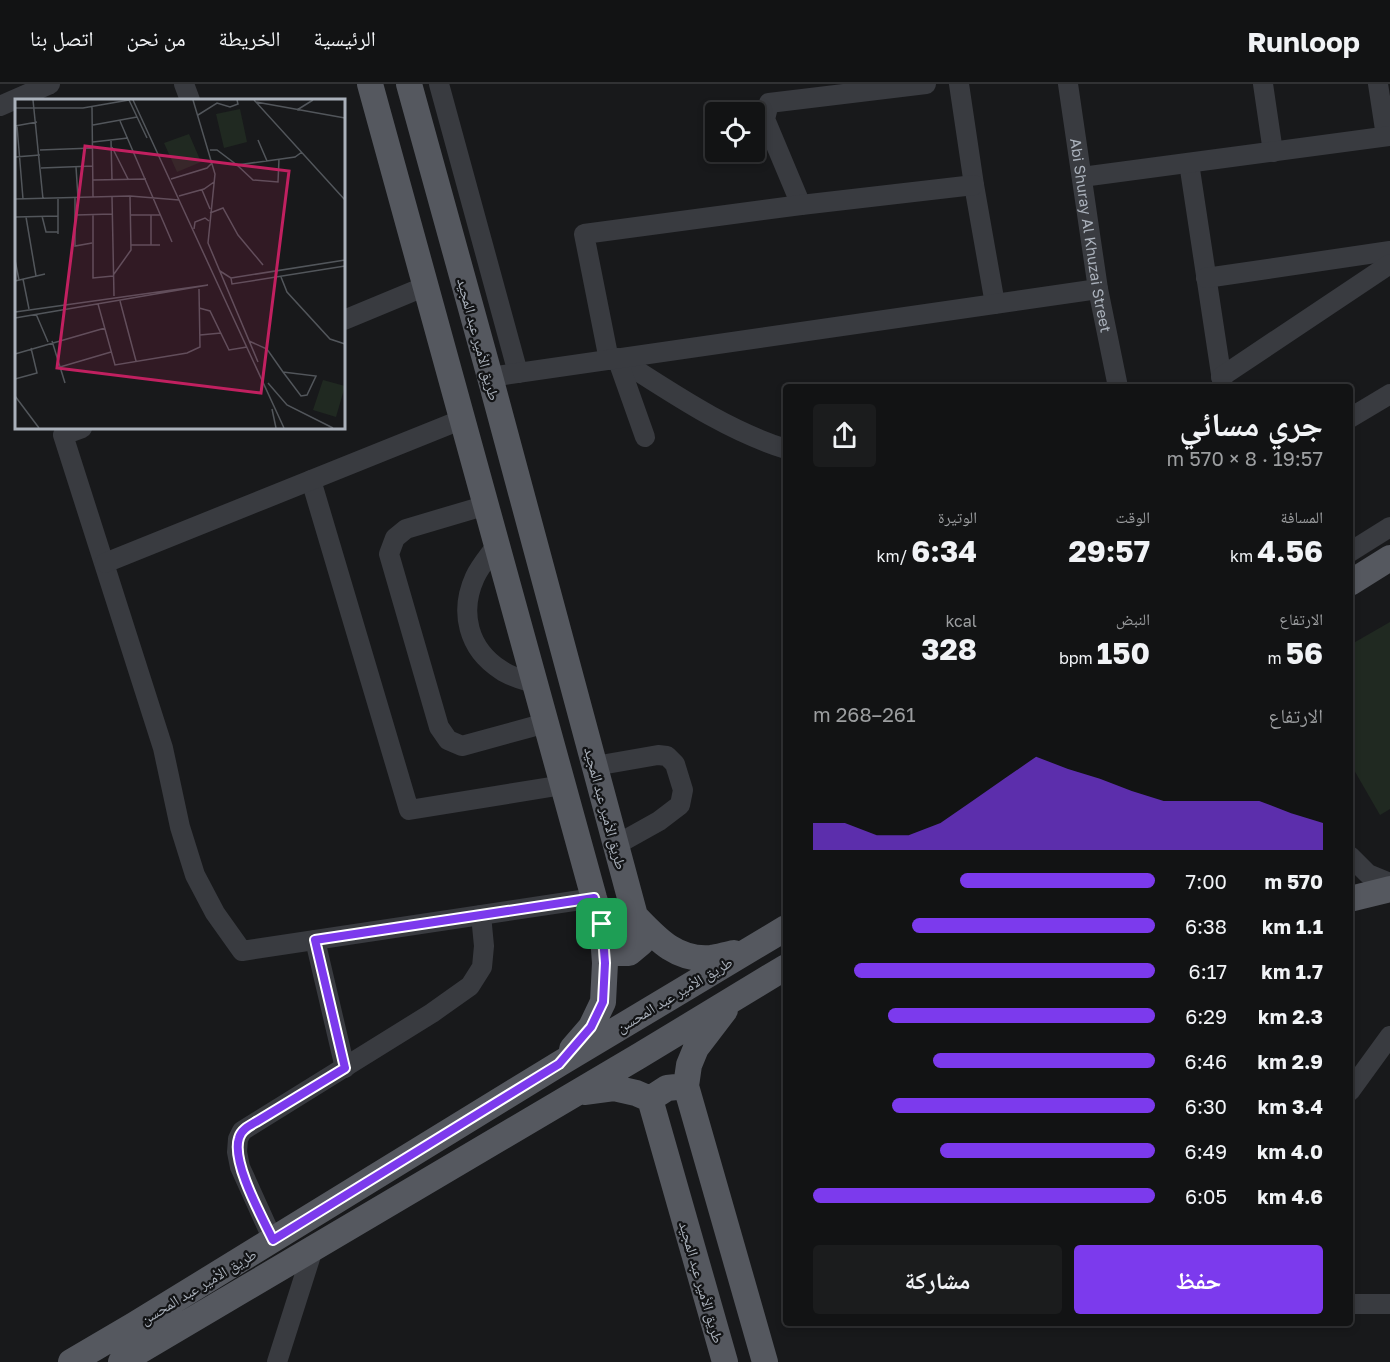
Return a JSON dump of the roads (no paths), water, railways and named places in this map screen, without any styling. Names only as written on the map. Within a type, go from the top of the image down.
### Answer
[{"type":"main road","name":"طريق الأمير عبد المجيد","points":[[370,84],[594,898],[611,953],[629,953],[641,943],[635,916],[412,94]]},
{"type":"main road","points":[[378,112],[412,94]]},
{"type":"main road","points":[[1353,580],[1390,558]]},
{"type":"main road","points":[[1353,898],[1390,889]]},
{"type":"main road","points":[[635,916],[669,948],[689,956],[710,958],[746,950]]},
{"type":"main road","points":[[559,1064],[591,1027],[603,1002],[605,963],[602,924]]},
{"type":"main road","name":"طريق الأمير عبد المحسن","points":[[71,1362],[746,950],[783,930]]},
{"type":"main road","name":"طريق الأمير عبد المحسن","points":[[121,1362],[578,1093],[783,969]]},
{"type":"main road","points":[[735,997],[696,1048],[689,1065],[686,1086],[765,1362]]},
{"type":"main road","points":[[578,1093],[614,1088],[650,1099],[667,1088],[686,1086]]},
{"type":"main road","name":"طريق الأمير عبد المجيد","points":[[650,1099],[725,1362]]},
{"type":"street","points":[[24,99],[50,84]]},
{"type":"street","points":[[183,84],[190,99]]},
{"type":"street","points":[[439,84],[518,373]]},
{"type":"street","points":[[801,205],[765,119],[769,103],[926,84]]},
{"type":"street","points":[[959,84],[994,304]]},
{"type":"street","name":"Abi Shuray Al Khuzai Street","points":[[1068,84],[1098,289],[1117,384]]},
{"type":"street","points":[[1263,84],[1273,152]]},
{"type":"street","points":[[1082,177],[1388,136],[1377,84]]},
{"type":"street","points":[[1189,163],[1222,382],[1390,264]]},
{"type":"street","points":[[645,437],[613,359],[585,234],[974,184]]},
{"type":"street","points":[[445,216],[473,207]]},
{"type":"street","points":[[1206,278],[1390,250]]},
{"type":"street","points":[[345,320],[426,286]]},
{"type":"street","points":[[490,377],[1098,289]]},
{"type":"street","points":[[613,359],[693,406],[762,441],[783,448]]},
{"type":"street","points":[[1353,416],[1390,394]]},
{"type":"street","points":[[105,563],[463,419]]},
{"type":"street","points":[[79,429],[63,435],[162,748],[180,827],[195,875],[215,913],[242,951],[594,898]]},
{"type":"street","points":[[311,480],[409,810],[563,785]]},
{"type":"street","points":[[487,505],[406,529],[395,538],[389,554],[439,727],[448,740],[462,746],[546,723]]},
{"type":"street","points":[[1353,550],[1390,527]]},
{"type":"street","points":[[496,546],[476,575],[467,599],[468,626],[476,646],[486,659],[502,671],[536,684]]},
{"type":"street","points":[[595,766],[658,755],[667,756],[675,764],[683,790],[680,806],[616,844]]},
{"type":"street","points":[[1353,859],[1368,874],[1390,883]]},
{"type":"street","points":[[273,1240],[240,1167],[237,1152],[238,1138],[242,1131],[432,1013],[470,986],[482,967],[484,946],[481,915]]},
{"type":"street","points":[[315,940],[345,1068]]},
{"type":"street","points":[[1353,1087],[1390,1036]]},
{"type":"street","points":[[276,1362],[313,1249]]},
{"type":"street","points":[[1353,1304],[1390,1304]]}]
